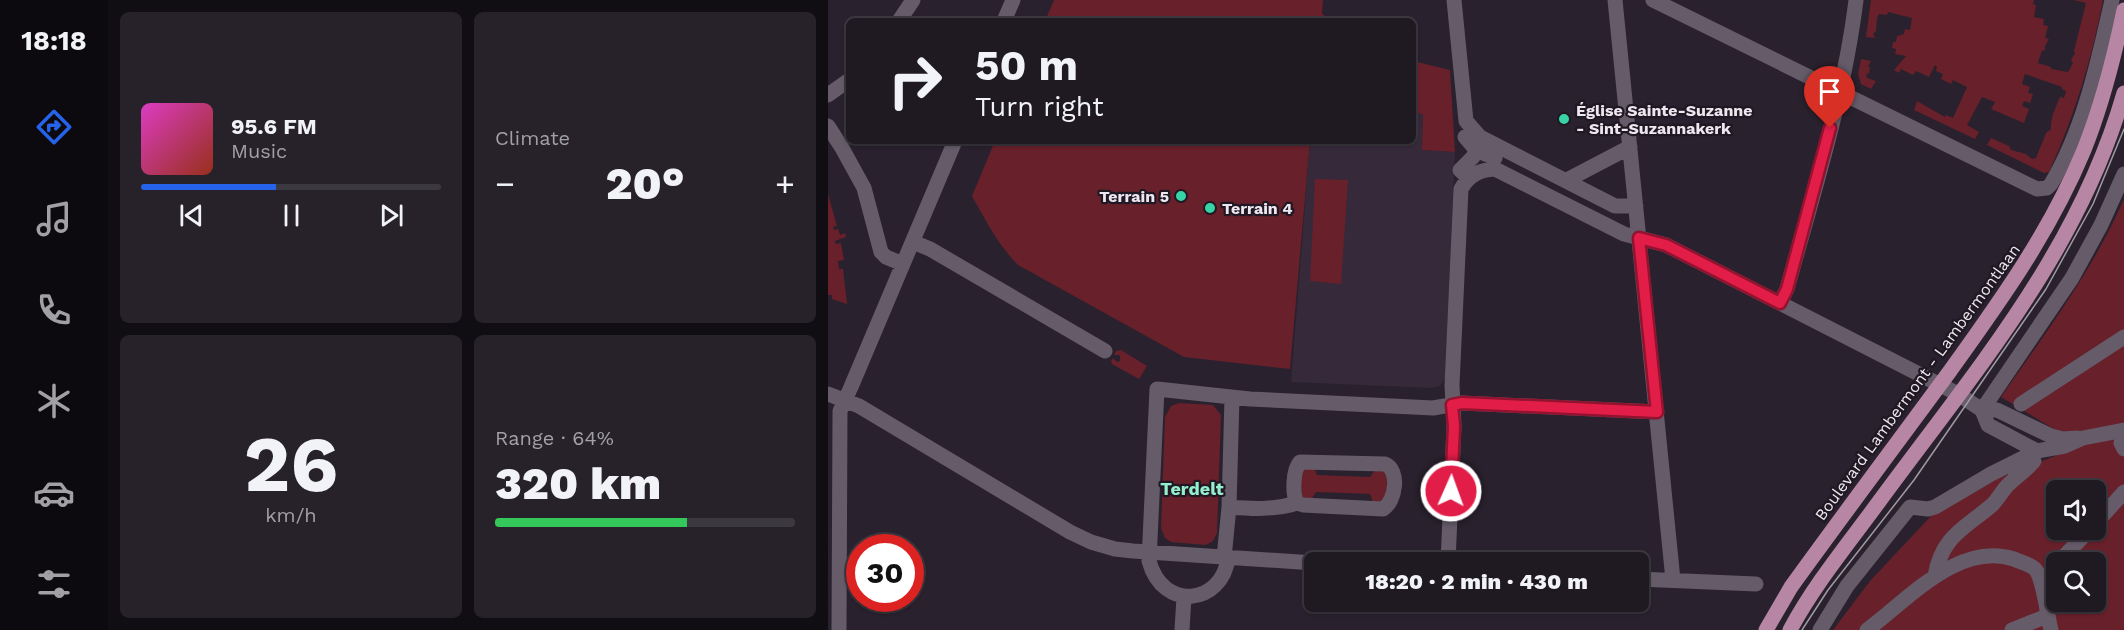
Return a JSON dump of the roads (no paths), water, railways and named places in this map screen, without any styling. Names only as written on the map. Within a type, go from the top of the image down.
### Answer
[{"type":"main road","name":"Boulevard Lambermont - Lambermontlaan","points":[[1766,630],[1791,587],[2019,274],[2060,201],[2084,150],[2111,66],[2124,10]]},
{"type":"main road","points":[[1790,630],[1833,564],[2008,327],[2056,253],[2107,146],[2124,93]]},
{"type":"street","points":[[901,18],[914,0]]},
{"type":"street","points":[[1006,18],[1013,0]]},
{"type":"street","points":[[1454,0],[1466,122],[1498,159],[1624,234],[1666,245],[1958,394],[1982,410],[1997,410],[2051,436],[2063,439],[2123,441]]},
{"type":"street","points":[[1615,0],[1673,580]]},
{"type":"street","points":[[1653,0],[2037,189],[2046,188],[2058,174],[2074,136],[2101,52],[2112,0]]},
{"type":"street","points":[[1780,303],[1787,289],[1839,92],[1856,0]]},
{"type":"street","points":[[828,95],[846,82]]},
{"type":"street","points":[[828,126],[864,188],[881,252],[886,257],[903,264]]},
{"type":"street","points":[[1468,135],[1465,138],[1466,162],[1498,159],[1567,180],[1615,206],[1636,206]]},
{"type":"street","points":[[839,630],[840,411],[914,242],[954,144]]},
{"type":"street","points":[[1567,180],[1630,147]]},
{"type":"street","points":[[1448,552],[1461,189],[1467,178],[1498,159]]},
{"type":"street","points":[[1982,410],[2072,278],[2101,225],[2124,174]]},
{"type":"street","points":[[914,242],[930,249],[1105,351]]},
{"type":"street","points":[[2021,404],[2124,337]]},
{"type":"street","points":[[1232,397],[1229,507],[1224,573],[1216,584],[1207,590],[1184,597],[1160,584],[1152,572],[1149,561],[1157,389],[1232,397],[1433,408],[1462,403],[1657,412]]},
{"type":"street","points":[[828,394],[859,406],[1070,532],[1091,542],[1115,549],[1150,553],[1304,562]]},
{"type":"street","points":[[1982,410],[1988,425],[2035,456]]},
{"type":"street","points":[[1820,630],[1847,586],[1910,507],[1928,509],[1935,507],[1991,474],[2083,438]]},
{"type":"street","points":[[1935,576],[1942,552],[1950,539],[1993,504],[2008,484],[2029,467],[2035,456]]},
{"type":"street","points":[[1229,507],[1266,509],[1283,508],[1297,503],[1303,506],[1383,509],[1393,498],[1393,471],[1385,464],[1300,462],[1296,472],[1295,498],[1297,503]]},
{"type":"street","points":[[2106,512],[2124,492]]},
{"type":"street","points":[[2068,552],[2080,540]]},
{"type":"street","points":[[1867,630],[1935,576],[1954,565],[1989,556],[2011,558],[2027,564],[2034,568],[2040,576],[2049,623],[2012,630]]},
{"type":"street","points":[[2040,576],[2046,572]]},
{"type":"street","points":[[1649,579],[1755,584]]},
{"type":"street","points":[[1182,630],[1184,597]]},
{"type":"tram line","points":[[1802,630],[1828,590],[1914,480],[2046,289],[2093,204],[2124,129]]},
{"type":"place","name":"Église Sainte-Suzanne - Sint-Suzannakerk","points":[[1564,119]]},
{"type":"place","name":"Terrain 5","points":[[1181,196]]},
{"type":"place","name":"Terrain 4","points":[[1210,208]]},
{"type":"district","name":"Terdelt","points":[[1192,489]]}]
